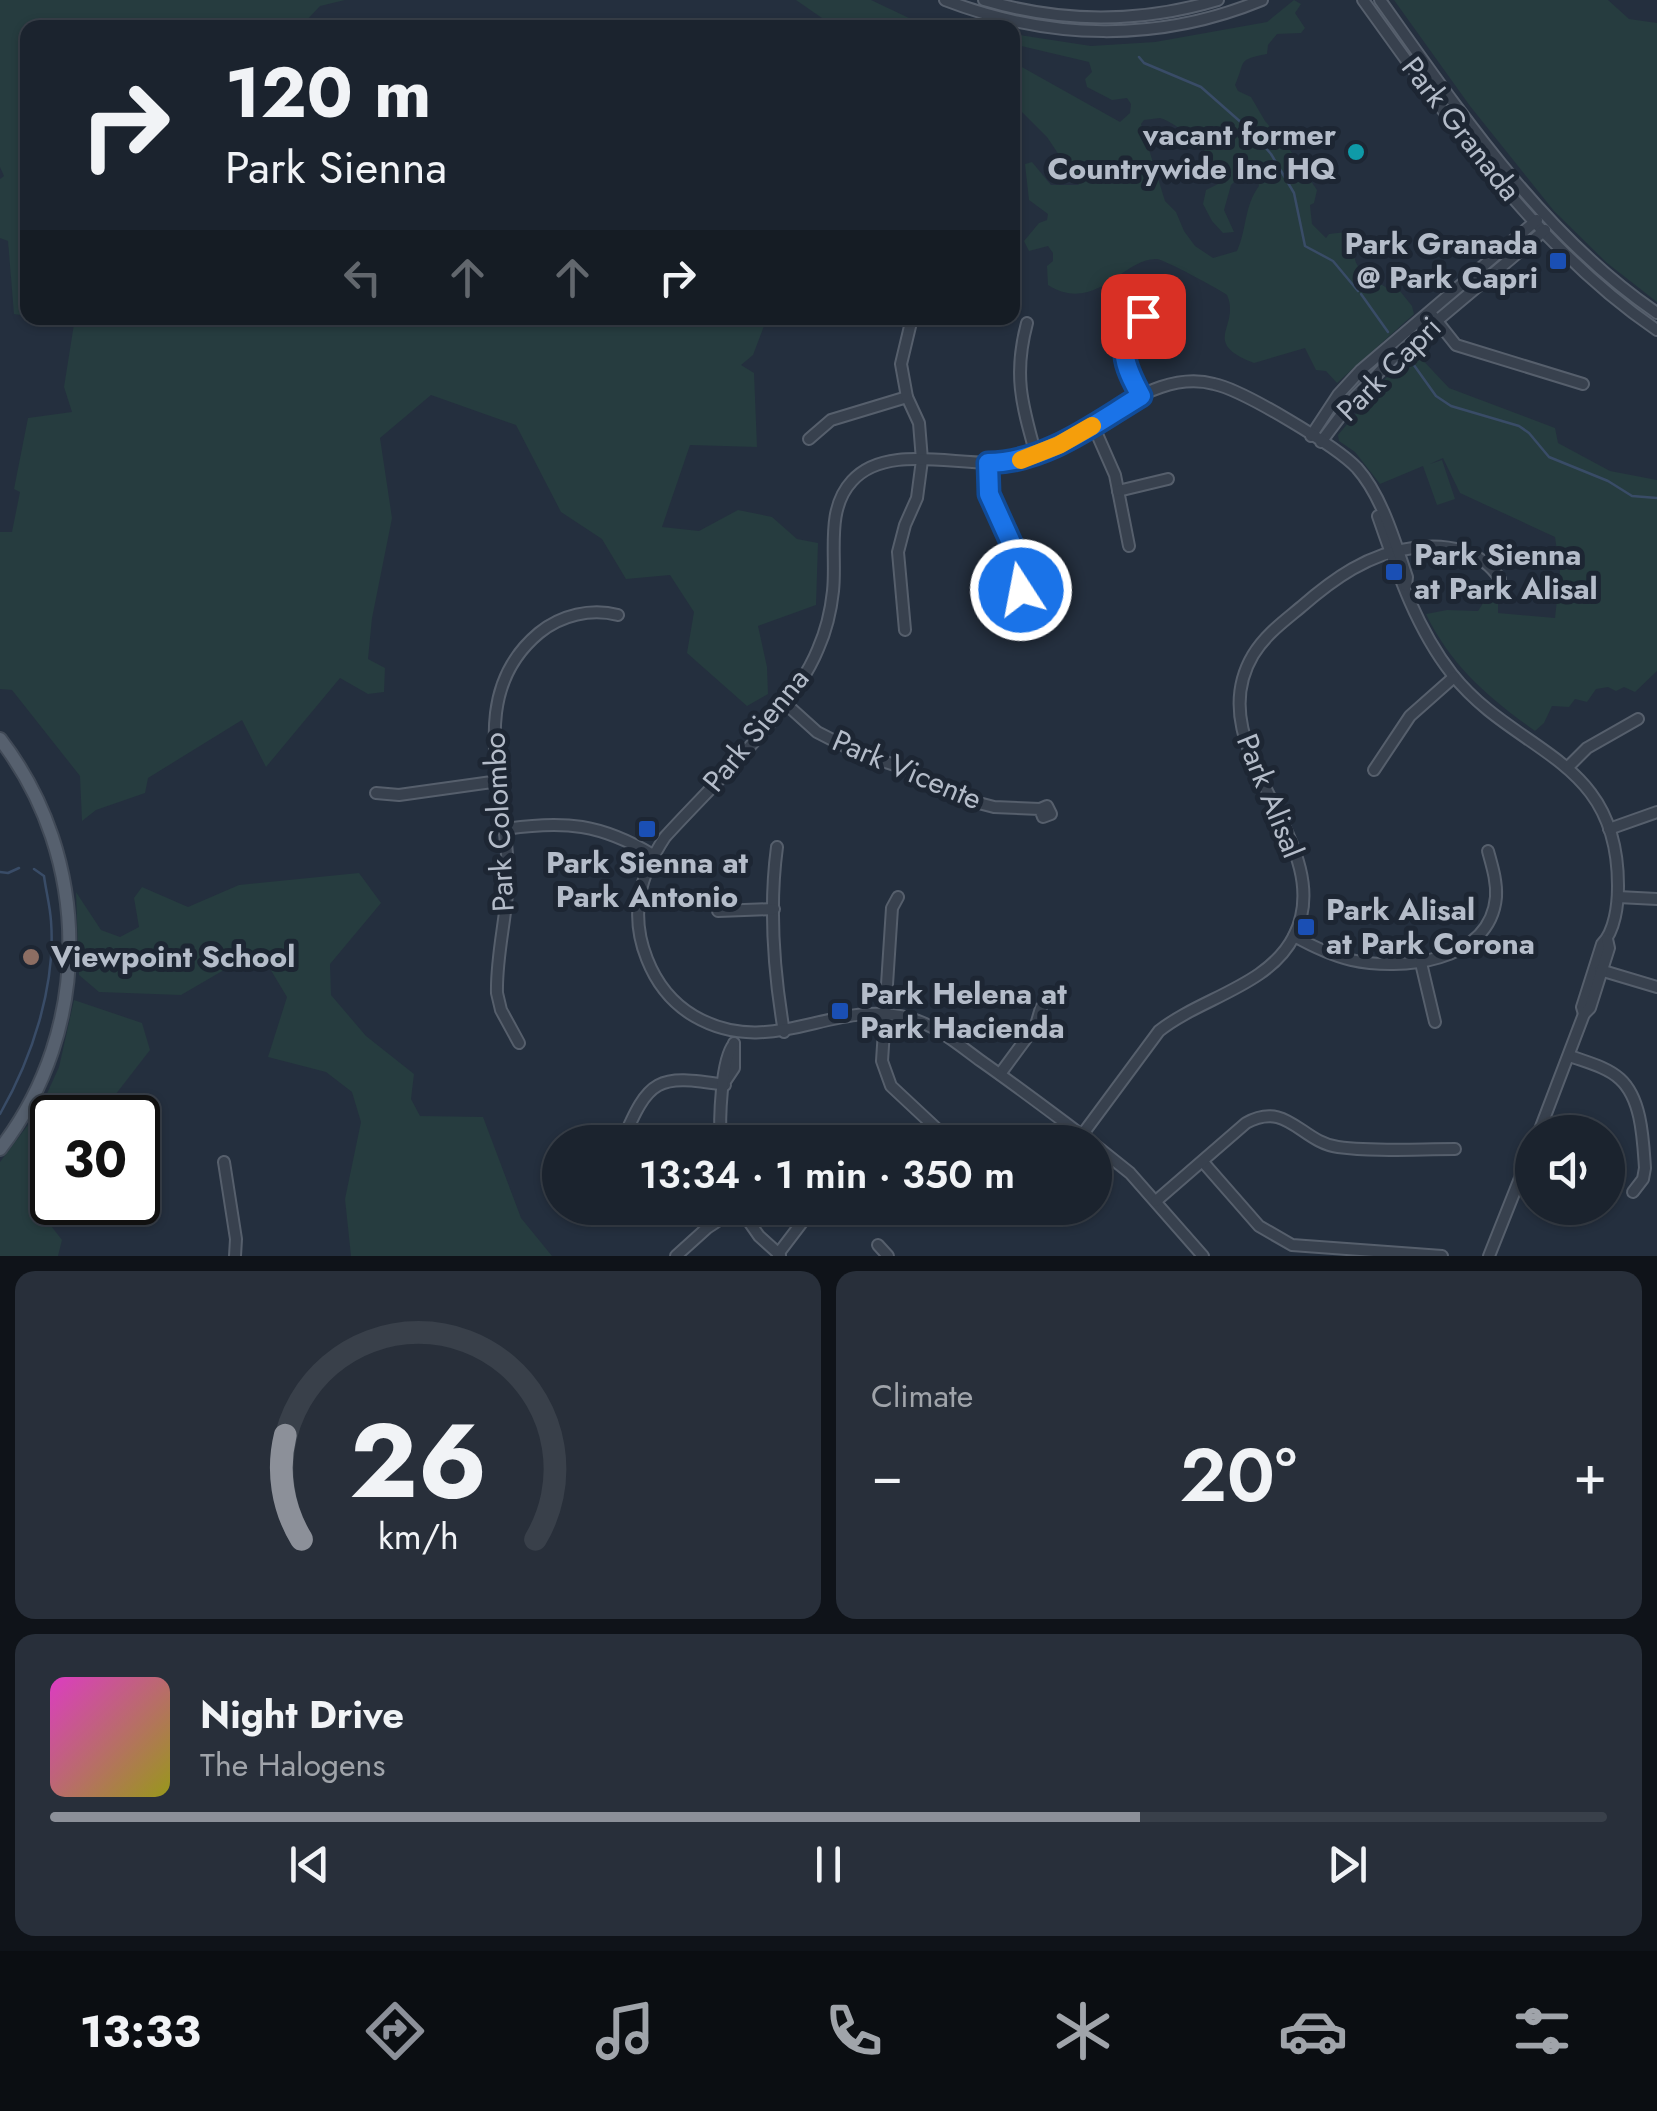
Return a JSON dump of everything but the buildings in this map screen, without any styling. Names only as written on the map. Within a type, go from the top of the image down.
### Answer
[{"type":"main road","points":[[0,738],[34,791],[55,841],[67,896],[70,949],[65,1004],[51,1055],[27,1108],[0,1149]]},
{"type":"street","points":[[944,0],[1012,20]]},
{"type":"street","points":[[984,0],[1057,16],[1109,18],[1161,14],[1218,0]]},
{"type":"street","points":[[1020,22],[1113,32],[1190,23],[1262,0]]},
{"type":"street","name":"Park Granada","points":[[1363,0],[1460,131],[1543,232],[1613,299],[1657,330]]},
{"type":"street","name":"Park Granada","points":[[1380,0],[1461,111],[1550,218],[1600,270],[1657,313]]},
{"type":"street","name":"Park Capri","points":[[1432,316],[1535,222],[1550,218]]},
{"type":"street","name":"Park Capri","points":[[1316,439],[1338,396],[1361,370],[1543,232],[1550,218]]},
{"type":"street","points":[[1141,396],[1124,360],[1124,342],[1130,328],[1143,316],[1166,313]]},
{"type":"street","points":[[1432,316],[1456,345],[1582,384]]},
{"type":"street","points":[[1027,323],[1019,354],[1019,384],[1022,411],[1036,455]]},
{"type":"street","points":[[906,630],[898,552],[904,525],[917,498],[922,460],[919,422],[907,397],[901,364],[910,325]]},
{"type":"street","name":"Park Sienna","points":[[735,1038],[690,1013],[657,982],[639,931],[640,889],[665,837],[786,704],[804,678],[826,625],[834,587],[835,520],[852,480],[876,464],[922,460],[988,463],[1036,455],[1141,396],[1174,383],[1196,380],[1236,391],[1357,468],[1379,508],[1418,619],[1454,676],[1502,721],[1569,766],[1586,787],[1609,829],[1618,874],[1618,898],[1608,939],[1602,944],[1598,970],[1582,1007],[1584,1014],[1546,1115]]},
{"type":"street","points":[[809,439],[831,420],[907,397]]},
{"type":"street","points":[[1093,425],[1108,455],[1129,546]]},
{"type":"street","points":[[988,463],[989,494],[1013,547],[1021,590]]},
{"type":"street","points":[[1118,491],[1168,479]]},
{"type":"street","name":"Park Alisal","points":[[1294,936],[1301,914],[1299,869],[1243,736],[1238,709],[1241,686],[1252,657],[1267,636],[1336,576],[1394,552],[1430,546],[1461,550],[1492,566],[1500,579]]},
{"type":"street","name":"Park Colombo","points":[[519,1043],[501,1010],[497,993],[508,878],[493,736],[494,709],[507,672],[522,649],[549,626],[578,614],[601,611],[618,616]]},
{"type":"street","points":[[1374,770],[1410,716],[1454,676]]},
{"type":"street","name":"Park Vicente","points":[[786,704],[817,732],[858,753],[904,768],[971,802],[1040,809]]},
{"type":"street","points":[[1569,766],[1587,748],[1638,719]]},
{"type":"street","points":[[376,794],[399,795],[498,781]]},
{"type":"street","points":[[1609,829],[1657,812]]},
{"type":"street","points":[[505,829],[545,824],[594,827],[614,833],[653,856]]},
{"type":"street","points":[[777,847],[774,909],[784,1032]]},
{"type":"street","points":[[1099,1125],[1159,1031],[1259,974],[1278,959],[1294,936],[1353,960],[1421,963],[1460,948],[1486,923],[1496,899],[1488,851]]},
{"type":"street","points":[[898,897],[892,908],[882,1061],[891,1086],[932,1125]]},
{"type":"street","points":[[1618,898],[1657,899]]},
{"type":"street","points":[[718,911],[774,909]]},
{"type":"street","points":[[1421,963],[1435,1022]]},
{"type":"street","points":[[1598,970],[1657,986]]},
{"type":"street","points":[[1000,1074],[1036,1026],[1041,1008]]},
{"type":"street","points":[[722,1125],[725,1083],[735,1038],[886,1013],[931,1026],[1068,1125]]},
{"type":"street","points":[[1570,1056],[1610,1071],[1631,1094],[1645,1168],[1643,1179],[1633,1192]]},
{"type":"street","points":[[630,1125],[656,1085],[685,1079],[725,1083]]},
{"type":"street","points":[[1156,1201],[1246,1123],[1272,1114],[1318,1141],[1339,1147],[1455,1149]]},
{"type":"street","points":[[1112,1159],[1130,1173],[1203,1256]]},
{"type":"street","points":[[224,1162],[235,1256]]},
{"type":"street","points":[[1202,1162],[1259,1226],[1292,1245],[1442,1256]]},
{"type":"street","points":[[1488,1256],[1515,1190]]},
{"type":"street","points":[[676,1256],[712,1225]]},
{"type":"street","points":[[750,1225],[779,1255],[801,1225]]},
{"type":"street","points":[[878,1245],[888,1256]]},
{"type":"green space","points":[[0,0],[345,0],[320,6],[307,20],[20,20],[20,315],[14,314],[8,241],[0,238],[0,179],[4,176],[0,167]]},
{"type":"green space","points":[[796,0],[871,0],[913,20],[825,20]]},
{"type":"green space","points":[[1294,0],[1301,4],[1295,13],[1305,28],[1301,33],[1277,34],[1268,45],[1267,54],[1246,60],[1235,85],[1251,97],[1317,190],[1310,205],[1312,224],[1326,238],[1329,234],[1355,231],[1356,263],[1388,289],[1395,285],[1414,314],[1337,383],[1326,371],[1316,370],[1305,348],[1254,363],[1238,355],[1225,341],[1230,306],[1227,295],[1170,264],[1157,259],[1145,261],[1095,289],[1065,292],[1048,285],[1047,266],[1053,261],[1053,253],[1048,246],[1029,251],[1024,241],[1039,223],[1047,220],[1048,214],[1029,200],[1025,164],[1032,162],[1051,185],[1079,185],[1047,137],[1020,110],[1020,66],[1120,122],[1130,113],[1131,104],[1127,98],[1112,100],[1087,87],[1085,79],[1092,72],[1089,62],[1020,46],[1020,35],[1091,46],[1155,42],[1267,22]],"holes":[[[1160,118],[1189,136],[1215,165],[1218,184],[1206,190],[1203,204],[1223,233],[1234,232],[1224,210],[1231,185],[1238,178],[1258,180],[1237,251],[1213,258],[1195,246],[1176,212],[1165,201],[1141,124]]]},
{"type":"green space","points":[[1394,0],[1608,0],[1629,19],[1657,23],[1657,302],[1607,263],[1554,211],[1470,106]]},
{"type":"green space","points":[[74,325],[764,325],[753,355],[741,365],[754,373],[757,447],[690,445],[662,527],[699,531],[738,510],[772,517],[797,539],[818,543],[816,605],[758,626],[768,694],[747,706],[687,653],[694,612],[670,575],[626,579],[602,539],[561,512],[516,425],[431,395],[380,438],[392,518],[368,659],[385,668],[384,692],[368,694],[340,678],[266,767],[242,720],[148,778],[145,793],[96,810],[82,821],[80,776],[12,690],[0,689],[0,532],[12,532],[20,492],[14,489],[28,418],[72,412],[64,387]]},
{"type":"green space","points":[[1416,353],[1449,388],[1555,428],[1558,443],[1610,471],[1657,480],[1657,671],[1635,692],[1624,687],[1616,691],[1608,687],[1596,689],[1587,702],[1575,699],[1569,707],[1552,706],[1535,731],[1473,680],[1436,633],[1426,614],[1478,611],[1489,594],[1498,596],[1498,613],[1555,618],[1560,572],[1555,537],[1460,493],[1443,458],[1430,464],[1442,460],[1455,499],[1437,505],[1423,466],[1380,484],[1355,452],[1339,441],[1338,435],[1386,378]]},
{"type":"green space","points":[[359,873],[381,903],[330,964],[331,995],[366,1036],[414,1074],[411,1099],[420,1116],[483,1117],[521,1218],[552,1256],[351,1256],[345,1199],[361,1122],[352,1092],[326,1072],[268,1057],[287,997],[266,962],[224,970],[181,995],[99,992],[79,975],[76,892],[101,930],[120,937],[139,927],[134,898],[142,887],[188,907],[239,885]]},
{"type":"green space","points":[[74,1000],[142,1023],[150,1050],[115,1095],[46,1095],[59,1067]]},
{"type":"green space","points":[[30,1122],[30,1225],[50,1225],[62,1240],[58,1256],[0,1256],[0,1162]]},
{"type":"waterway","points":[[1139,57],[1144,63],[1201,87],[1252,132],[1271,154],[1294,193],[1305,246],[1333,261],[1358,291]]},
{"type":"waterway","points":[[1361,294],[1388,332]]},
{"type":"waterway","points":[[1411,361],[1436,396],[1451,406],[1519,426],[1549,457],[1608,481],[1632,496],[1657,498]]},
{"type":"waterway","points":[[0,872],[19,868]]},
{"type":"waterway","points":[[0,1114],[32,1045],[50,971],[50,910],[44,876],[34,869]]},
{"type":"slow traffic","points":[[1021,460],[1092,426]]},
{"type":"place","name":"vacant former Countrywide Inc HQ","points":[[1356,152]]},
{"type":"place","name":"Park Granada @ Park Capri","points":[[1558,261]]},
{"type":"place","name":"Park Sienna at Park Alisal","points":[[1394,572]]},
{"type":"place","name":"Park Sienna at Park Antonio","points":[[647,829]]},
{"type":"place","name":"Park Alisal at Park Corona","points":[[1306,927]]},
{"type":"place","name":"Viewpoint School","points":[[31,957]]},
{"type":"place","name":"Park Helena at Park Hacienda","points":[[840,1011]]},
{"type":"route","points":[[1021,590],[1015,553],[989,494],[988,463],[1020,460],[1059,445],[1141,396],[1124,360],[1124,342],[1130,328],[1143,316]]}]
